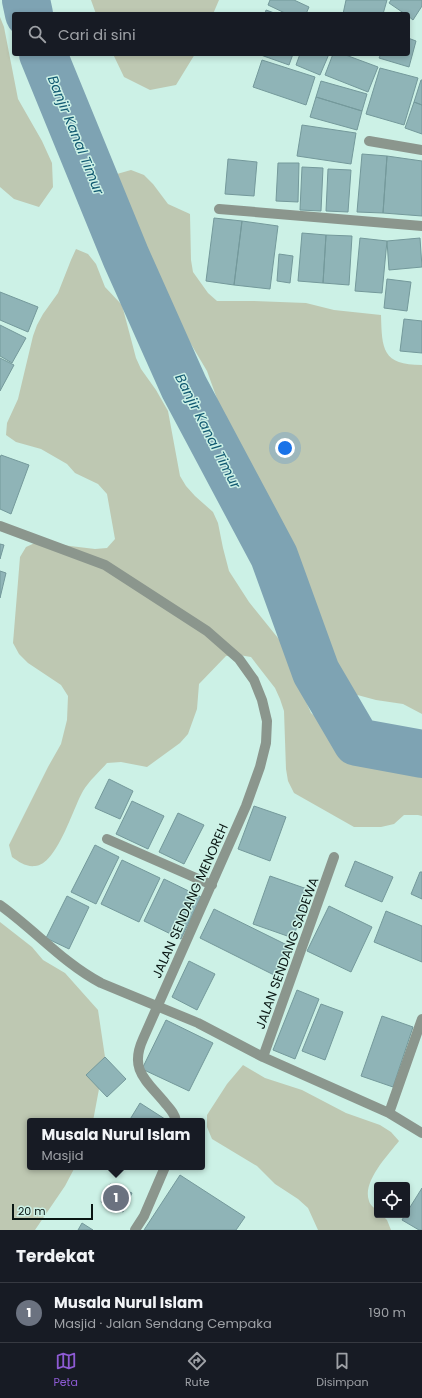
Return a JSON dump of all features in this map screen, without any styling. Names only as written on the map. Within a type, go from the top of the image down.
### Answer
[{"type":"street","points":[[369,141],[422,150]]},
{"type":"street","points":[[219,209],[422,226]]},
{"type":"street","name":"JALAN SENDANG MENOREH","points":[[0,526],[105,565],[207,631],[239,659],[254,680],[262,700],[267,721],[266,743],[260,767],[246,806],[212,885],[139,1047],[137,1064],[140,1071],[146,1081],[174,1114],[175,1118]]},
{"type":"street","points":[[107,839],[212,885]]},
{"type":"street","name":"JALAN SENDANG SADEWA","points":[[263,1058],[334,857]]},
{"type":"street","points":[[0,905],[86,975],[101,983],[198,1023],[263,1058],[389,1113],[422,1133]]},
{"type":"street","points":[[389,1113],[422,1019]]},
{"type":"street","points":[[135,1230],[144,1216],[164,1170]]},
{"type":"green space","points":[[91,0],[219,0],[214,12],[95,12]]},
{"type":"green space","points":[[0,17],[4,27],[18,99],[42,141],[52,163],[53,187],[39,207],[14,199],[0,187]]},
{"type":"green space","points":[[114,56],[194,56],[176,85],[150,90],[124,77]]},
{"type":"green space","points":[[131,170],[144,175],[168,204],[190,214],[191,260],[193,272],[208,293],[217,301],[306,303],[334,310],[381,315],[382,337],[387,353],[399,362],[422,365],[422,714],[403,704],[376,700],[350,693],[341,682],[339,670],[318,615],[299,581],[279,534],[244,477],[207,371],[163,297],[140,242],[124,220],[113,197],[112,185],[117,174]]},
{"type":"green space","points":[[76,249],[88,254],[96,264],[105,287],[122,305],[136,358],[141,369],[156,390],[168,411],[180,476],[195,496],[213,512],[218,523],[229,571],[249,602],[282,643],[294,666],[301,690],[311,713],[348,745],[393,763],[422,768],[422,816],[404,815],[394,824],[381,827],[354,827],[294,793],[288,781],[286,769],[284,711],[275,688],[251,657],[239,655],[226,656],[199,684],[197,709],[188,734],[180,743],[147,767],[121,762],[107,763],[83,791],[64,834],[50,856],[43,863],[35,866],[29,866],[12,857],[9,845],[61,744],[67,720],[68,696],[61,685],[28,663],[19,654],[13,643],[20,557],[26,547],[37,542],[95,549],[107,548],[115,539],[107,494],[98,484],[75,473],[67,464],[41,449],[16,442],[6,435],[7,423],[18,399],[37,325],[58,293]]},
{"type":"green space","points":[[0,922],[32,947],[43,960],[65,973],[98,1010],[105,1057],[94,1118],[27,1118],[27,1170],[73,1170],[65,1186],[35,1230],[0,1230]]},
{"type":"green space","points":[[243,1065],[265,1078],[302,1090],[346,1113],[380,1125],[391,1132],[399,1141],[377,1169],[369,1186],[368,1194],[370,1204],[374,1208],[374,1218],[385,1218],[391,1230],[318,1230],[308,1208],[298,1199],[275,1184],[257,1166],[212,1139],[207,1127],[207,1115],[227,1084]]},
{"type":"building","points":[[270,0],[294,0],[309,7],[307,12],[283,12],[268,5]]},
{"type":"building","points":[[346,0],[387,0],[384,12],[343,12]]},
{"type":"building","points":[[391,0],[422,0],[422,6],[413,20],[410,18],[410,12],[402,12],[389,3]]},
{"type":"building","points":[[410,39],[416,41],[409,67],[379,58],[380,56],[410,56]]},
{"type":"building","points":[[264,56],[292,56],[289,65]]},
{"type":"building","points":[[299,56],[328,56],[320,75],[296,65]]},
{"type":"building","points":[[332,56],[348,56],[378,67],[368,92],[325,75]]},
{"type":"building","points":[[262,60],[315,77],[306,105],[253,87]]},
{"type":"building","points":[[380,68],[418,78],[404,125],[366,114]]},
{"type":"building","points":[[422,80],[422,105],[414,102]]},
{"type":"building","points":[[321,81],[367,94],[362,111],[316,97]]},
{"type":"building","points":[[316,97],[362,111],[357,130],[310,117]]},
{"type":"building","points":[[414,102],[422,105],[422,134],[405,128]]},
{"type":"building","points":[[302,125],[356,133],[351,164],[297,156]]},
{"type":"building","points":[[362,154],[387,156],[383,213],[357,212]]},
{"type":"building","points":[[387,156],[422,161],[422,216],[383,213]]},
{"type":"building","points":[[228,159],[257,162],[254,196],[225,194]]},
{"type":"building","points":[[278,163],[299,163],[298,202],[276,201]]},
{"type":"building","points":[[302,167],[323,168],[321,211],[300,210]]},
{"type":"building","points":[[328,169],[351,170],[348,212],[326,211]]},
{"type":"building","points":[[214,218],[242,221],[234,285],[206,281]]},
{"type":"building","points":[[242,221],[278,226],[270,289],[234,285]]},
{"type":"building","points":[[302,233],[326,235],[323,283],[298,281]]},
{"type":"building","points":[[326,235],[352,236],[349,285],[323,283]]},
{"type":"building","points":[[360,238],[387,241],[382,293],[355,291]]},
{"type":"building","points":[[420,238],[422,267],[389,270],[387,241]]},
{"type":"building","points":[[279,254],[293,256],[290,283],[277,281]]},
{"type":"building","points":[[387,279],[411,282],[407,311],[384,308]]},
{"type":"building","points":[[0,292],[38,307],[28,332],[0,320]]},
{"type":"building","points":[[404,319],[422,321],[422,353],[400,351]]},
{"type":"building","points":[[0,325],[26,338],[12,363],[0,356]]},
{"type":"building","points":[[0,358],[14,365],[0,391]]},
{"type":"building","points":[[1,455],[29,465],[11,514],[0,509]]},
{"type":"building","points":[[0,544],[4,545],[0,559]]},
{"type":"building","points":[[0,571],[6,573],[0,598]]},
{"type":"building","points":[[109,779],[133,791],[120,819],[95,808]]},
{"type":"building","points":[[132,801],[164,816],[148,849],[116,834]]},
{"type":"building","points":[[254,806],[286,817],[270,861],[238,849]]},
{"type":"building","points":[[178,813],[204,825],[184,864],[159,852]]},
{"type":"building","points":[[95,845],[119,857],[96,904],[71,892]]},
{"type":"building","points":[[122,860],[160,878],[139,922],[101,904]]},
{"type":"building","points":[[355,861],[393,877],[382,902],[345,886]]},
{"type":"building","points":[[420,872],[422,872],[422,899],[411,894]]},
{"type":"building","points":[[270,876],[310,890],[293,938],[253,924]]},
{"type":"building","points":[[164,879],[201,897],[181,939],[144,921]]},
{"type":"building","points":[[67,896],[89,907],[69,949],[46,938]]},
{"type":"building","points":[[329,906],[372,927],[351,972],[307,951]]},
{"type":"building","points":[[214,909],[289,946],[274,975],[200,938]]},
{"type":"building","points":[[386,911],[422,926],[422,962],[374,942]]},
{"type":"building","points":[[189,961],[215,974],[197,1010],[172,997]]},
{"type":"building","points":[[297,990],[319,999],[295,1059],[273,1050]]},
{"type":"building","points":[[321,1004],[343,1012],[325,1060],[302,1051]]},
{"type":"building","points":[[382,1016],[413,1027],[393,1087],[361,1076]]},
{"type":"building","points":[[166,1020],[213,1043],[189,1091],[142,1069]]},
{"type":"building","points":[[105,1057],[126,1079],[107,1097],[86,1075]]},
{"type":"building","points":[[140,1103],[163,1118],[131,1118]]},
{"type":"building","points":[[180,1175],[245,1217],[236,1230],[144,1230]]},
{"type":"building","points":[[110,1184],[132,1193],[123,1212],[101,1202]]},
{"type":"building","points":[[422,1188],[422,1230],[419,1230],[402,1220],[403,1218],[410,1218],[410,1207]]},
{"type":"building","points":[[82,1223],[93,1230],[78,1230]]},
{"type":"waterway","name":"Banjir Kanal Timur","points":[[26,0],[29,12]]},
{"type":"waterway","name":"Banjir Kanal Timur","points":[[44,56],[126,257],[184,387],[274,556],[316,672],[357,742],[422,754]]},
{"type":"place","name":"Musala Nurul Islam","points":[[116,1198]]}]
